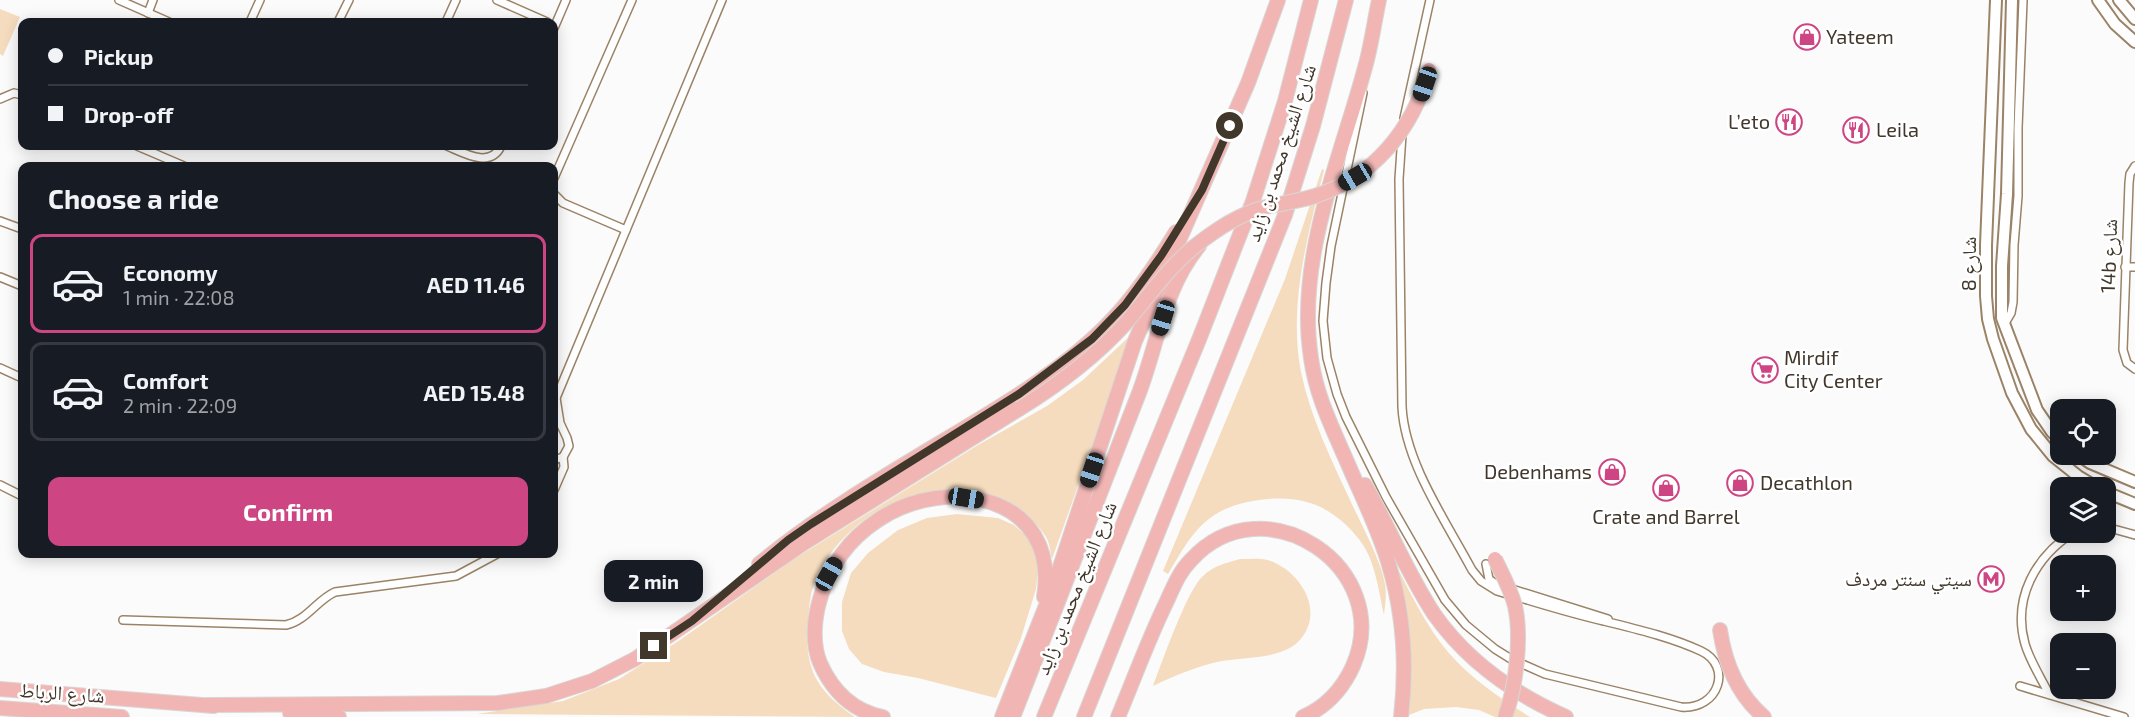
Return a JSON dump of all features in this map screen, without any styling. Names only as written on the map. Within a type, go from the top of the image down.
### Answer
[{"type":"highway","points":[[1002,717],[1053,588],[1135,341],[1248,83],[1278,0]]},
{"type":"highway","name":"شارع الشيخ محمد بن زايد","points":[[1044,717],[1200,337],[1253,201],[1285,101],[1311,0]]},
{"type":"highway","name":"شارع الشيخ محمد بن زايد","points":[[1084,717],[1285,215],[1313,126],[1346,0]]},
{"type":"highway","points":[[1379,0],[1365,70],[1318,233],[1308,295],[1308,326],[1311,358],[1322,405],[1379,537],[1395,588],[1404,639],[1401,717]]},
{"type":"highway","points":[[207,705],[470,704],[530,699],[569,689],[614,671],[828,528],[1058,384],[1093,356],[1124,324],[1172,267],[1225,225],[1246,214],[1329,191],[1367,168],[1389,148],[1407,124],[1420,98],[1429,70]]},
{"type":"highway","points":[[692,621],[788,540],[1019,394],[1080,350],[1105,328],[1134,293],[1161,256],[1202,190]]},
{"type":"highway","points":[[1013,717],[1142,385],[1173,289],[1187,262],[1206,238]]},
{"type":"highway","points":[[1340,444],[1371,494],[1434,614],[1452,637],[1496,677],[1529,699],[1566,717]]},
{"type":"highway","points":[[883,717],[862,710],[839,694],[826,678],[818,659],[815,639],[819,603],[829,574],[855,538],[879,519],[906,505],[951,497],[991,502],[1018,516],[1033,531],[1045,560],[1045,592],[1038,627]]},
{"type":"highway","points":[[1119,717],[1157,621],[1182,571],[1196,554],[1213,542],[1232,533],[1255,529],[1294,534],[1317,546],[1344,573],[1351,585],[1359,609],[1359,642],[1355,661],[1349,674],[1332,697],[1303,717]]},
{"type":"highway","points":[[1492,560],[1512,597],[1517,620],[1516,666],[1505,717]]},
{"type":"highway","points":[[1720,630],[1728,667],[1747,700],[1764,717]]},
{"type":"highway","points":[[0,689],[339,717]]},
{"type":"highway","name":"شارع الرباط","points":[[0,708],[122,717]]},
{"type":"street","points":[[119,0],[160,18]]},
{"type":"street","points":[[148,13],[153,0]]},
{"type":"street","points":[[252,18],[260,0]]},
{"type":"street","points":[[340,18],[348,0]]},
{"type":"street","points":[[448,18],[456,0]]},
{"type":"street","points":[[497,0],[538,18]]},
{"type":"street","points":[[558,18],[566,0]]},
{"type":"street","points":[[558,169],[633,0]]},
{"type":"street","points":[[558,393],[722,0]]},
{"type":"street","points":[[1365,70],[1360,115],[1336,219],[1324,302],[1324,339],[1327,358],[1346,417],[1386,497],[1437,587],[1455,613],[1480,638],[1511,659],[1563,679],[1681,707],[1698,706],[1713,696],[1718,685],[1718,674],[1713,662],[1705,653],[1618,624],[1497,591],[1486,585],[1472,570],[1416,465],[1407,443],[1403,419],[1402,385],[1400,154],[1406,106],[1430,0]]},
{"type":"street","name":"شارع 8","points":[[1996,0],[1986,245],[1988,319],[2012,393],[2031,429],[2053,456],[2080,477]]},
{"type":"street","name":"شارع 8","points":[[2012,0],[2002,318],[2037,410],[2050,429]]},
{"type":"street","points":[[2004,324],[2011,313],[2013,302],[2019,178],[2018,128],[2023,0]]},
{"type":"street","points":[[2098,0],[2115,24],[2135,42]]},
{"type":"street","points":[[2119,0],[2135,19]]},
{"type":"street","points":[[0,99],[8,94],[18,95]]},
{"type":"street","points":[[146,150],[175,162]]},
{"type":"street","points":[[457,150],[476,158],[493,155],[497,150]]},
{"type":"street","name":"14b شارع","points":[[2135,166],[2130,174],[2129,183],[2123,350],[2127,363],[2135,369]]},
{"type":"street","points":[[558,198],[563,203],[626,230]]},
{"type":"street","points":[[0,221],[18,228]]},
{"type":"street","points":[[2125,267],[2135,267]]},
{"type":"street","points":[[0,277],[18,284]]},
{"type":"street","points":[[0,368],[18,376]]},
{"type":"street","points":[[558,414],[569,442],[568,450],[563,457],[558,459]]},
{"type":"street","points":[[558,476],[564,467],[563,457]]},
{"type":"street","points":[[2094,465],[2135,482]]},
{"type":"street","points":[[0,485],[18,494]]},
{"type":"street","points":[[2116,496],[2135,504]]},
{"type":"street","points":[[2116,530],[2135,535]]},
{"type":"street","points":[[2049,694],[2025,646],[2021,624],[2028,584],[2038,566],[2060,543]]},
{"type":"street","points":[[123,620],[286,625],[298,621],[319,602],[335,592],[456,576],[490,558]]},
{"type":"street","points":[[1492,560],[1487,575],[1496,584],[1599,615],[1618,624]]},
{"type":"street","points":[[2020,686],[2124,717]]},
{"type":"shaded area","points":[[0,9],[20,17],[3,56],[0,54]]},
{"type":"shaded area","points":[[1322,169],[1324,170],[1306,244],[1298,296],[1298,347],[1301,372],[1322,437],[1383,574],[1386,588],[1384,615],[1374,570],[1358,539],[1333,514],[1299,500],[1260,500],[1223,510],[1199,528],[1168,574],[1163,571],[1285,279]]},
{"type":"shaded area","points":[[1132,334],[1052,559],[1048,542],[1042,531],[1031,519],[1011,505],[991,496],[942,492],[919,494],[882,508],[864,520],[835,548],[824,564],[812,591],[808,621],[808,652],[815,677],[822,687],[855,717],[477,714],[563,701],[619,679],[680,640],[794,559],[978,445],[1047,406],[1083,380]]},
{"type":"shaded area","points":[[957,514],[998,518],[1014,525],[1025,535],[1034,550],[1038,570],[1036,589],[1021,638],[996,698],[918,678],[884,672],[862,664],[849,649],[842,631],[842,602],[851,573],[868,553],[898,530],[927,518]]},
{"type":"shaded area","points":[[1240,559],[1268,560],[1289,571],[1297,580],[1309,601],[1309,624],[1303,636],[1296,644],[1275,654],[1209,664],[1153,686],[1175,628],[1197,584],[1211,570]]},
{"type":"shaded area","points":[[1396,565],[1426,621],[1448,652],[1476,679],[1530,717],[1495,717],[1479,710],[1456,707],[1424,709],[1404,717],[1410,678],[1410,641],[1405,603]]},
{"type":"place","name":"Yateem","points":[[1807,37]]},
{"type":"place","name":"L’eto","points":[[1789,122]]},
{"type":"place","name":"Leila","points":[[1856,130]]},
{"type":"place","name":"Mirdif City Center","points":[[1765,370]]},
{"type":"place","name":"Debenhams","points":[[1612,472]]},
{"type":"place","name":"Decathlon","points":[[1740,483]]},
{"type":"place","name":"Crate and Barrel","points":[[1666,488]]},
{"type":"place","name":"سيتي سنتر مردف","points":[[1991,579]]},
{"type":"route","points":[[654,646],[692,621],[788,540],[859,492],[1019,394],[1105,328],[1161,256],[1202,190],[1230,126]]}]
